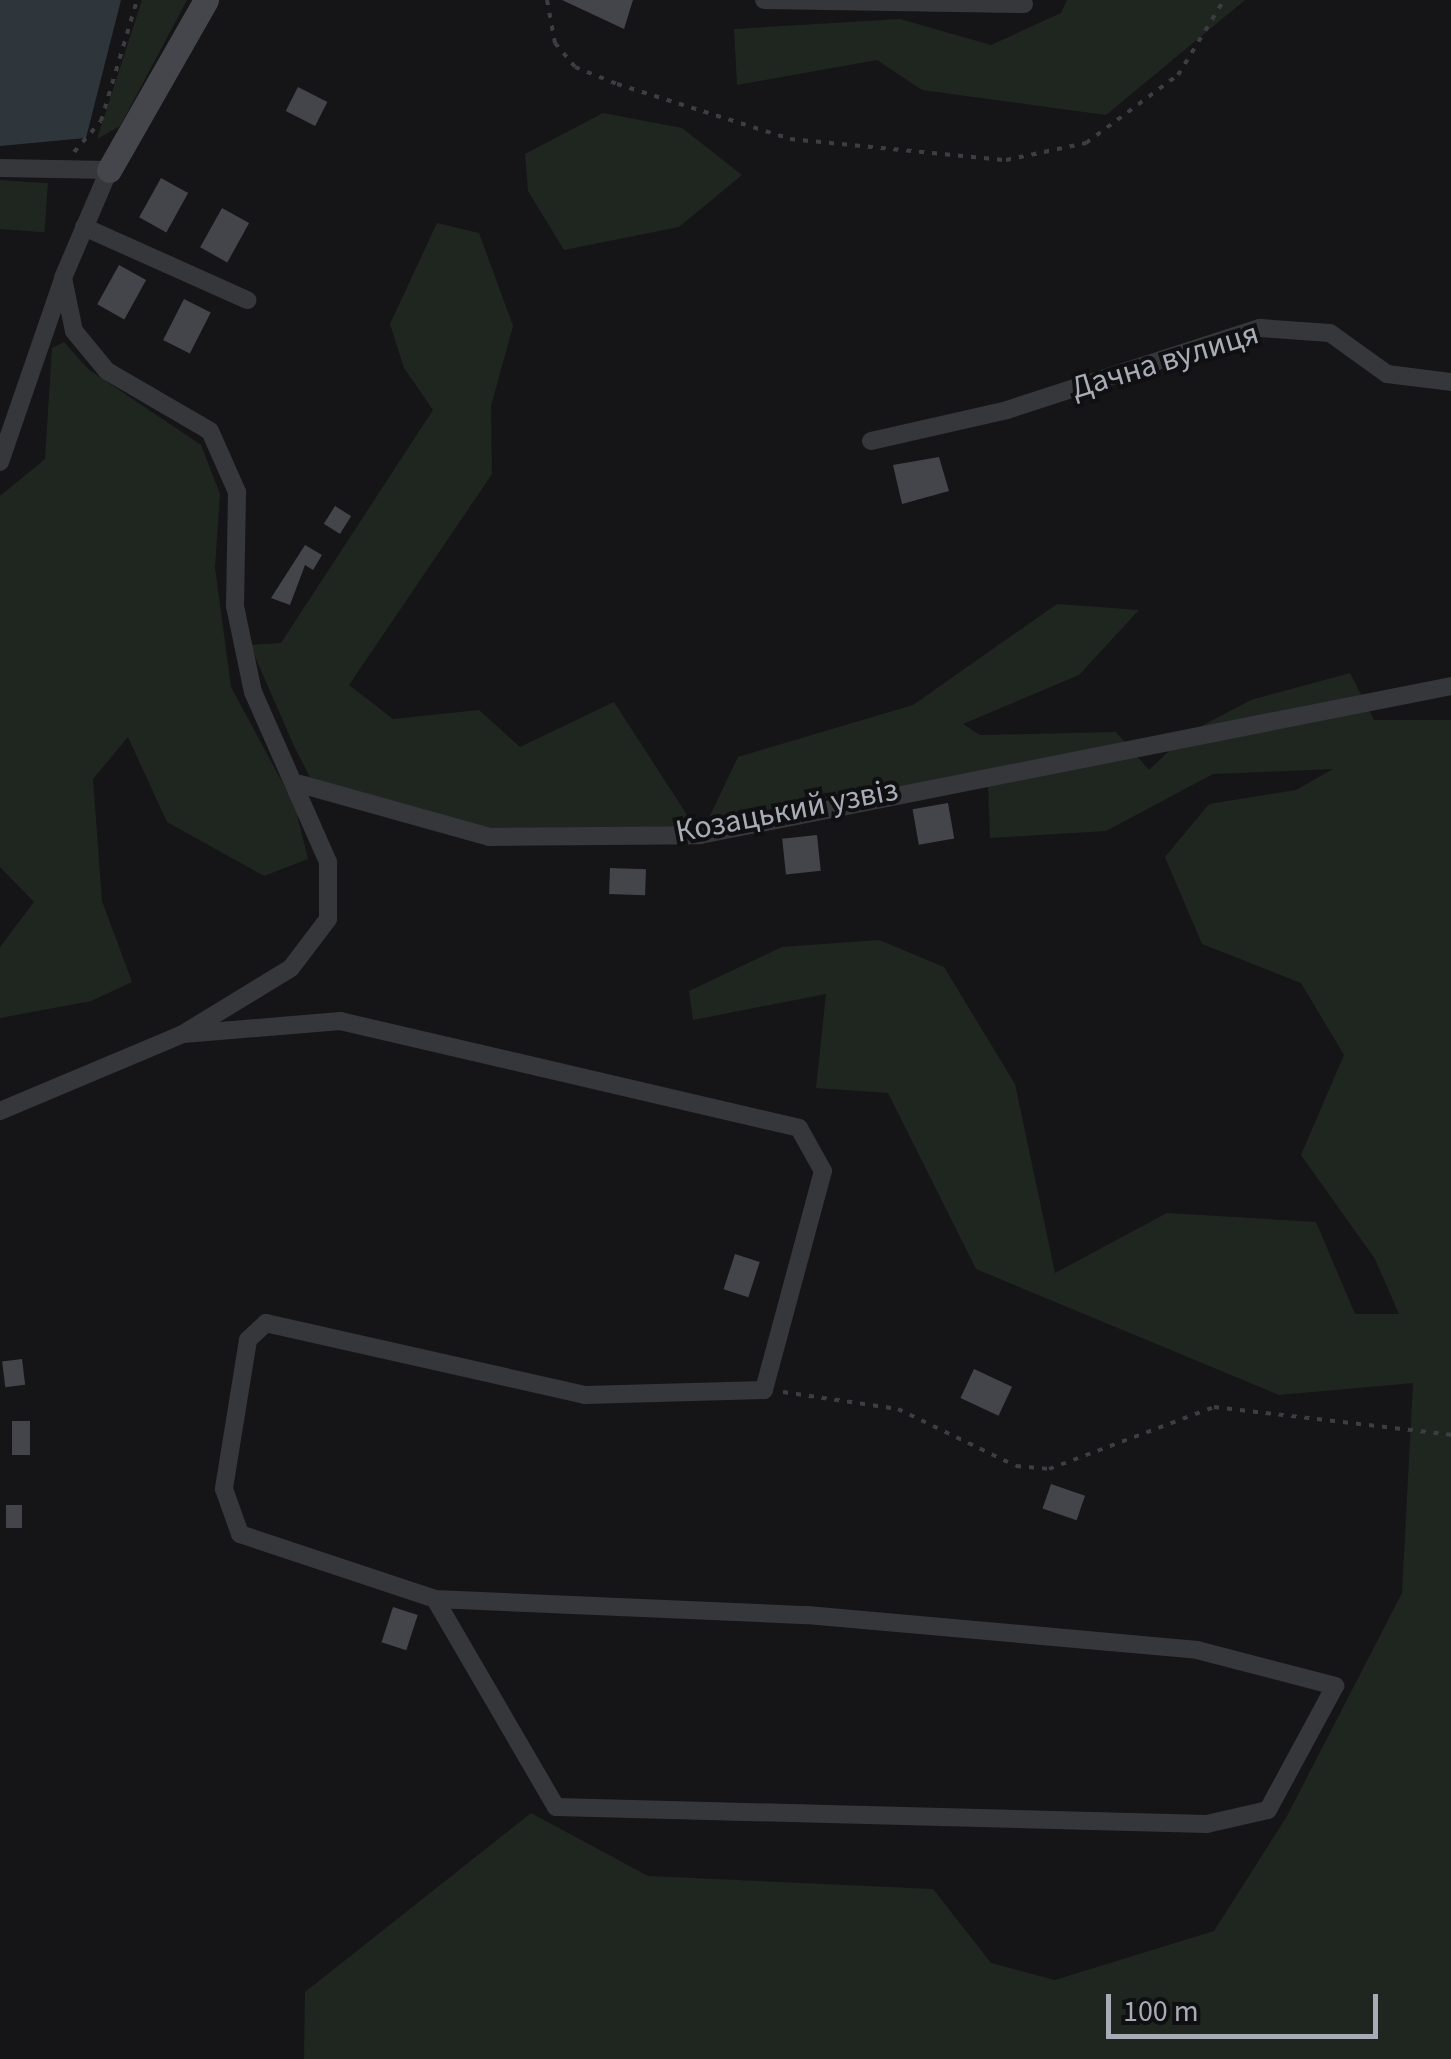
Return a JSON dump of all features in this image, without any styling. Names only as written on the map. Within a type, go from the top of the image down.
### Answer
[{"type":"street","points":[[0,462],[63,278],[109,170],[206,0]]},
{"type":"street","points":[[764,0],[1024,4]]},
{"type":"street","points":[[0,168],[109,170]]},
{"type":"street","points":[[84,228],[246,300]]},
{"type":"street","points":[[0,1112],[183,1034],[291,968],[328,919],[328,862],[300,784],[252,692],[235,606],[237,492],[210,431],[107,371],[74,332],[63,278]]},
{"type":"street","name":"Дачна вулиця","points":[[870,441],[1008,410],[1260,328],[1330,334],[1386,374],[1451,382]]},
{"type":"street","name":"Козацький узвіз","points":[[300,784],[490,838],[700,834],[1022,764],[1159,750],[1451,686]]},
{"type":"street","points":[[183,1034],[246,1036],[340,1021],[800,1128],[824,1171],[764,1390],[584,1395],[266,1323],[248,1340],[228,1517],[240,1534],[436,1599],[807,1614],[1197,1650],[1335,1686],[1268,1810],[1208,1824],[556,1807],[436,1599]]},
{"type":"path","points":[[65,155],[89,145],[102,121],[137,0]]},
{"type":"path","points":[[547,0],[555,43],[575,67],[617,84],[790,139],[1006,160],[1086,142],[1147,98],[1178,75],[1224,0]]},
{"type":"path","points":[[764,1390],[898,1408],[1016,1466],[1048,1469],[1214,1407],[1451,1435]]},
{"type":"shaded area","points":[[0,0],[121,0],[86,138],[0,146]]},
{"type":"shaded area","points":[[142,0],[187,0],[120,126],[97,139]]},
{"type":"shaded area","points":[[1067,0],[1245,0],[1106,115],[922,90],[877,60],[737,85],[734,29],[900,19],[991,45],[1061,13]]},
{"type":"shaded area","points":[[603,113],[682,128],[742,175],[679,227],[564,250],[528,191],[525,154]]},
{"type":"shaded area","points":[[0,180],[48,183],[44,232],[0,229]]},
{"type":"shaded area","points":[[437,223],[479,233],[513,326],[491,406],[492,474],[349,685],[393,719],[479,710],[520,747],[614,702],[700,835],[490,837],[315,787],[250,645],[281,643],[433,410],[404,368],[390,324]]},
{"type":"shaded area","points":[[64,342],[88,369],[201,445],[220,494],[215,568],[231,687],[295,806],[308,859],[264,876],[167,822],[128,737],[93,779],[102,901],[132,982],[91,1001],[0,1018],[0,947],[34,902],[0,867],[0,496],[45,459],[52,348]]},
{"type":"shaded area","points":[[1057,604],[1139,610],[1079,675],[963,724],[980,735],[1116,732],[1149,770],[1188,733],[1251,700],[1350,673],[1374,720],[1451,720],[1451,2059],[304,2059],[305,1992],[531,1813],[648,1876],[933,1889],[991,1963],[1055,1980],[1214,1931],[1287,1816],[1402,1593],[1413,1383],[1279,1395],[976,1269],[888,1093],[816,1088],[826,994],[693,1020],[689,991],[782,947],[879,940],[944,967],[1015,1084],[1055,1273],[1167,1213],[1316,1222],[1355,1314],[1399,1314],[1375,1259],[1301,1155],[1344,1055],[1301,983],[1202,944],[1165,857],[1209,804],[1296,790],[1333,769],[1213,774],[1106,831],[990,838],[988,784],[838,796],[707,822],[738,757],[913,705]]},
{"type":"building","points":[[562,0],[633,0],[624,29]]},
{"type":"building","points":[[298,87],[327,102],[315,126],[286,111]]},
{"type":"building","points":[[161,178],[188,193],[166,232],[139,217]]},
{"type":"building","points":[[222,208],[249,223],[227,262],[200,247]]},
{"type":"building","points":[[119,265],[146,280],[124,319],[97,304]]},
{"type":"building","points":[[184,299],[211,313],[190,354],[163,340]]},
{"type":"building","points":[[939,457],[949,491],[902,504],[893,465]]},
{"type":"building","points":[[335,506],[351,516],[340,534],[324,524]]},
{"type":"building","points":[[305,545],[322,555],[313,570],[305,565],[290,605],[271,598]]},
{"type":"building","points":[[948,803],[954,838],[919,845],[913,809]]},
{"type":"building","points":[[817,835],[821,871],[786,874],[782,839]]},
{"type":"building","points":[[610,868],[646,869],[645,895],[609,894]]},
{"type":"building","points":[[735,1254],[760,1262],[748,1297],[724,1289]]},
{"type":"building","points":[[22,1359],[25,1385],[5,1387],[2,1361]]},
{"type":"building","points":[[974,1369],[1012,1387],[999,1416],[960,1398]]},
{"type":"building","points":[[12,1421],[30,1421],[30,1455],[12,1455]]},
{"type":"building","points":[[1051,1484],[1085,1496],[1077,1520],[1043,1509]]},
{"type":"building","points":[[6,1505],[22,1505],[22,1528],[6,1528]]},
{"type":"building","points":[[393,1607],[418,1615],[406,1650],[382,1642]]}]
